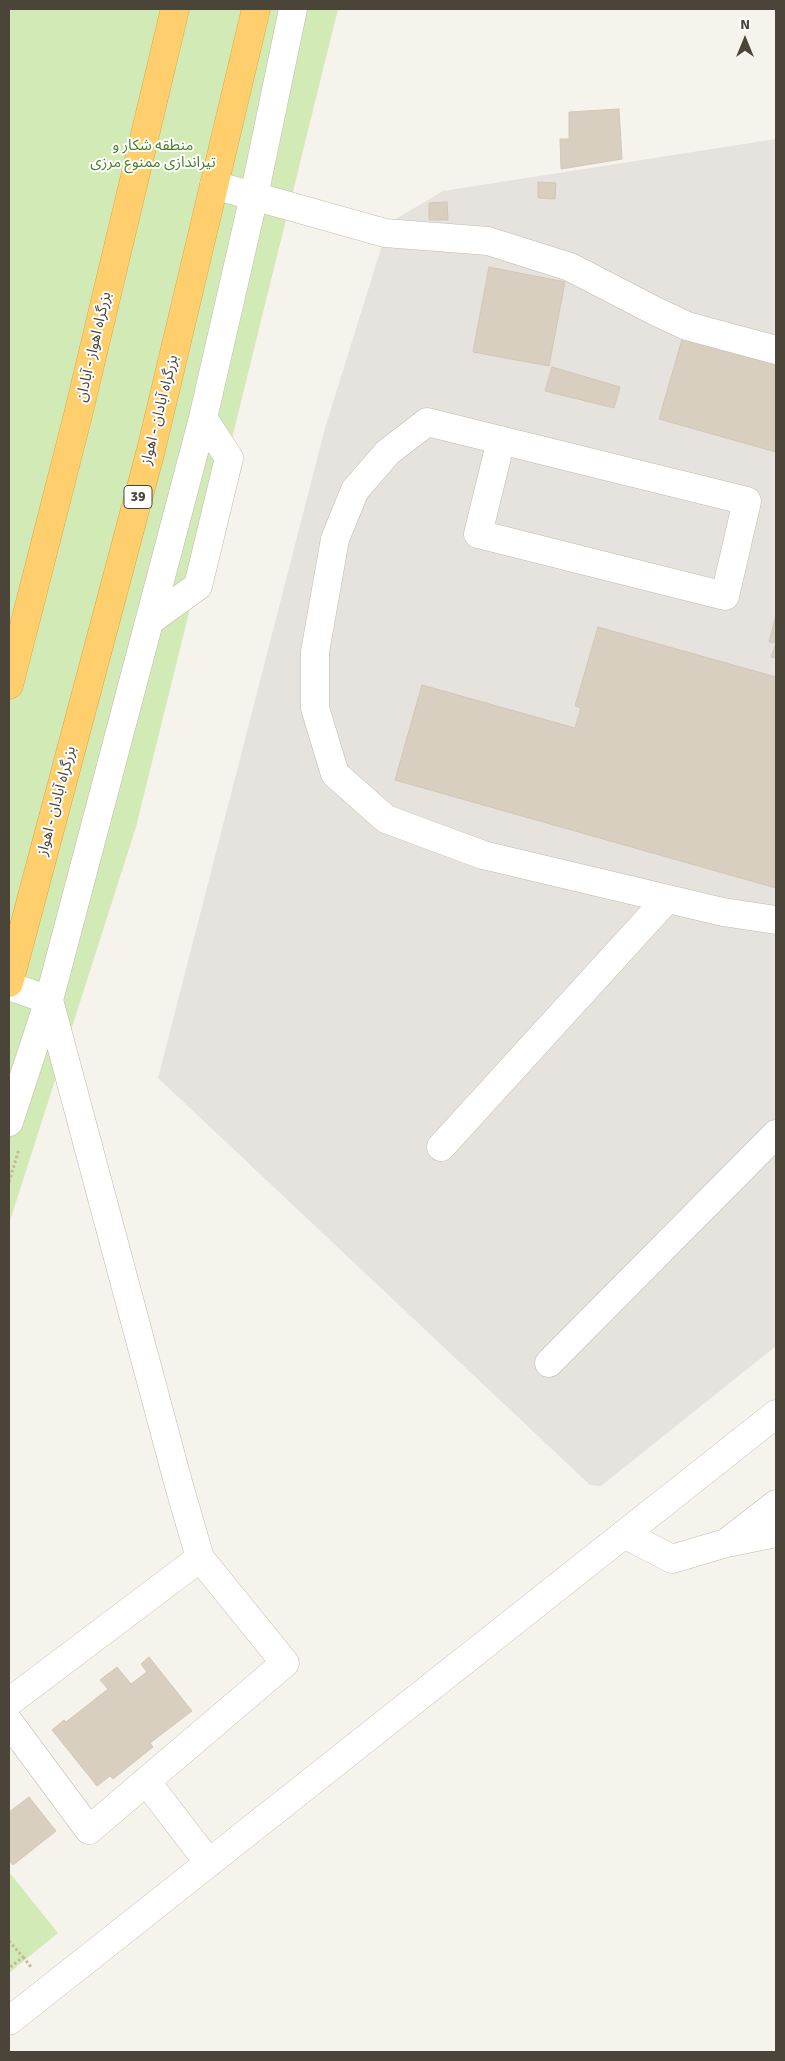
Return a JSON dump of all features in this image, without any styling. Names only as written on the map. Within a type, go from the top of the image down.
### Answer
[{"type":"highway","name":"بزرگراه اهواز - آبادان","points":[[9,685],[80,406],[175,9]]},
{"type":"highway","name":"بزرگراه آبادان - اهواز","points":[[9,984],[151,450],[256,9]]},
{"type":"street","points":[[9,1122],[49,1000],[151,620],[202,418],[254,196],[293,9]]},
{"type":"street","points":[[214,185],[386,233],[488,242],[570,268],[688,326],[776,350]]},
{"type":"street","points":[[151,620],[198,586],[229,458],[202,418]]},
{"type":"street","points":[[501,440],[478,534],[725,596],[747,502],[501,440],[428,422],[388,452],[355,490],[335,539],[314,652],[315,708],[335,774],[386,819],[483,855],[723,912],[776,920]]},
{"type":"street","points":[[441,1147],[667,899]]},
{"type":"street","points":[[9,984],[49,1000]]},
{"type":"street","points":[[9,1722],[89,1830],[285,1663],[200,1558],[175,1472],[49,1000]]},
{"type":"street","points":[[550,1363],[776,1134]]},
{"type":"street","points":[[9,2021],[776,1414]]},
{"type":"street","points":[[726,1543],[776,1504]]},
{"type":"street","points":[[624,1534],[672,1559],[726,1543],[776,1533]]},
{"type":"street","points":[[9,1702],[200,1558]]},
{"type":"street","points":[[146,1781],[208,1863]]},
{"type":"path","points":[[9,1941],[23,1957],[9,1968]]},
{"type":"path","points":[[9,1946],[15,1948]]},
{"type":"shaded area","points":[[776,139],[776,1346],[601,1486],[590,1485],[158,1078],[325,428],[389,223],[443,191]]},
{"type":"green space","name":"منطقه شکار و تیراندازی ممنوع مرزی","points":[[9,9],[338,9],[136,827],[9,1224]]},
{"type":"green space","points":[[9,1872],[58,1933],[9,1973]]},
{"type":"building","points":[[619,109],[622,159],[561,169],[560,139],[569,139],[569,112]]},
{"type":"building","points":[[538,182],[556,183],[555,199],[538,198]]},
{"type":"building","points":[[447,202],[448,220],[429,220],[429,203]]},
{"type":"building","points":[[489,267],[565,282],[549,366],[473,352]]},
{"type":"building","points":[[683,336],[776,354],[776,452],[659,419]]},
{"type":"building","points":[[552,367],[620,387],[614,408],[545,391]]},
{"type":"building","points":[[776,615],[776,643],[769,642]]},
{"type":"building","points":[[598,627],[776,677],[776,888],[395,780],[422,685],[575,728],[581,708],[575,706]]},
{"type":"building","points":[[776,643],[776,658],[771,657]]},
{"type":"building","points":[[149,1657],[192,1711],[150,1743],[153,1747],[113,1779],[110,1776],[97,1786],[52,1730],[64,1720],[66,1722],[108,1689],[100,1680],[117,1667],[131,1684],[147,1672],[141,1664]]},
{"type":"building","points":[[29,1797],[56,1831],[13,1865],[9,1860],[9,1812]]}]
